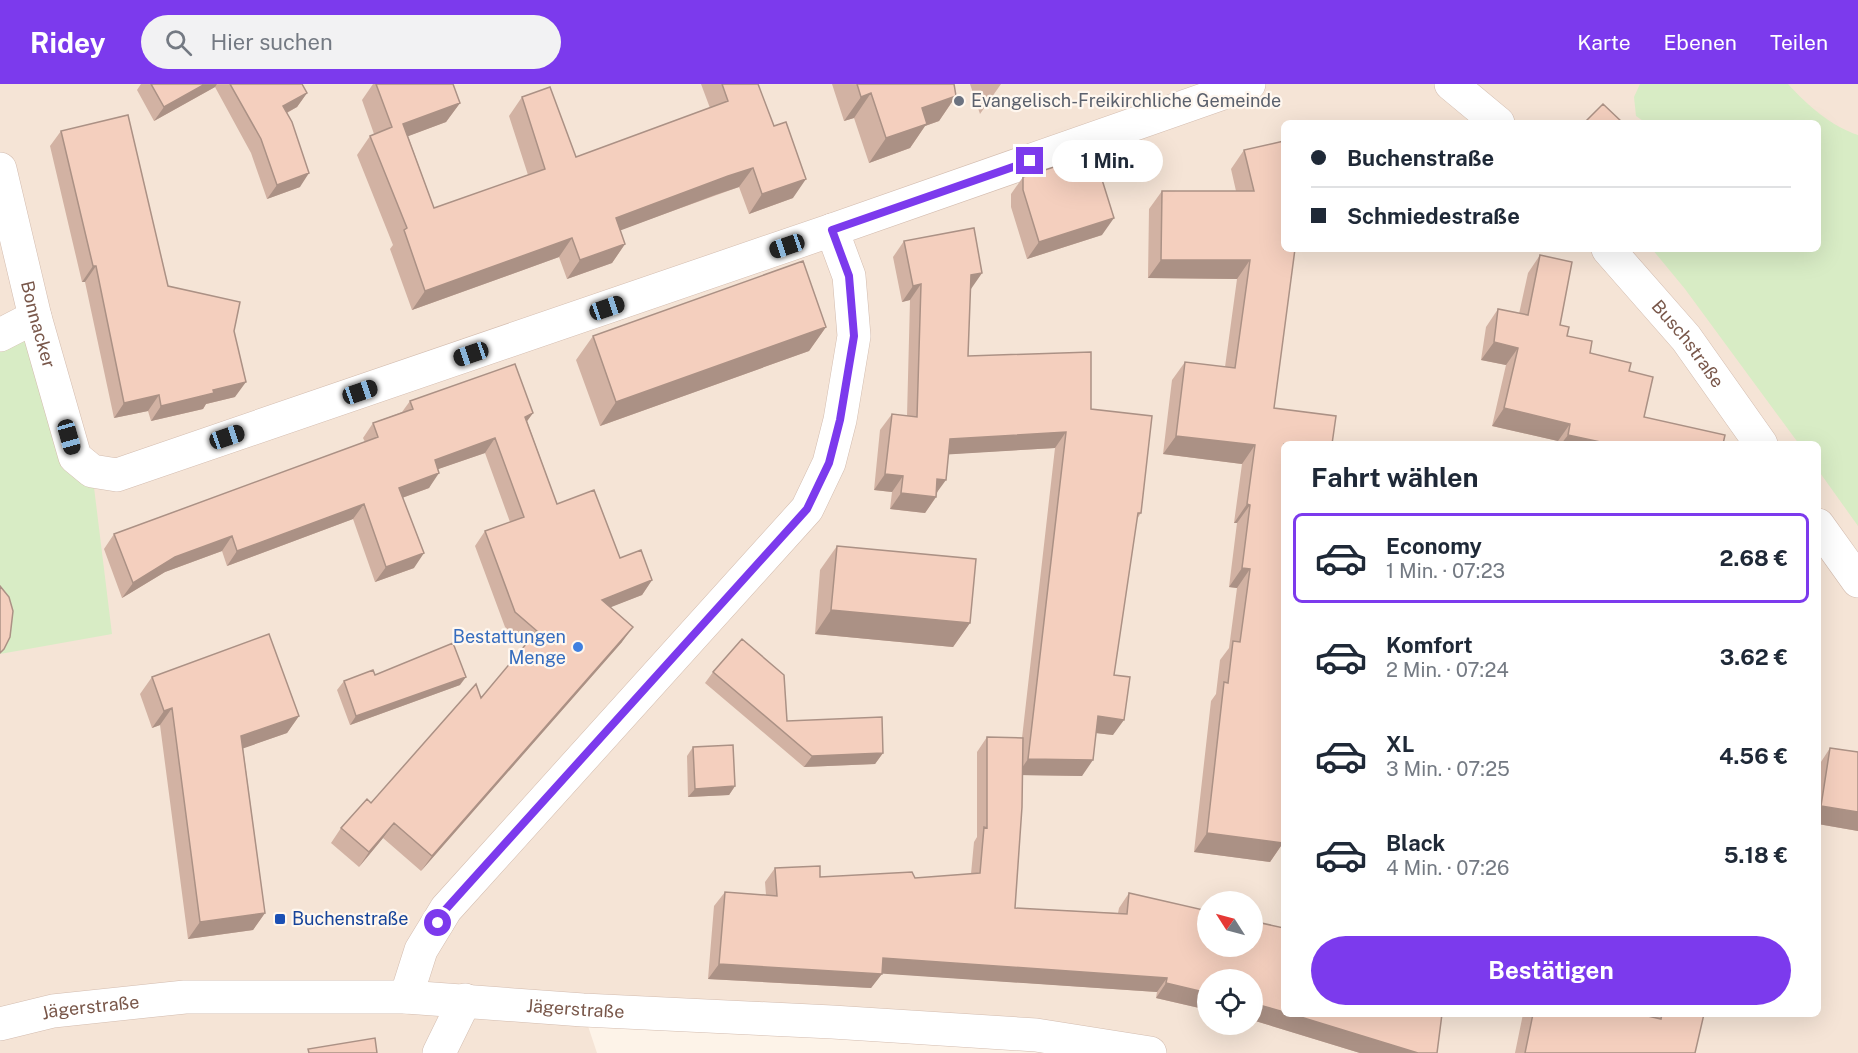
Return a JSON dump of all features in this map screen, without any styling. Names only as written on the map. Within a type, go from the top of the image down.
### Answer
[{"type":"street","points":[[406,997],[421,950],[446,909],[807,509],[829,463],[840,420],[854,336],[849,276],[832,230],[1249,84]]},
{"type":"street","points":[[1451,84],[1494,120]]},
{"type":"street","name":"Bonnacker","points":[[0,169],[35,317],[75,457],[92,471],[117,475],[832,230]]},
{"type":"street","name":"Buschstraße","points":[[1611,252],[1686,338],[1759,441]]},
{"type":"street","points":[[0,335],[35,317]]},
{"type":"street","points":[[1821,529],[1858,581]]},
{"type":"street","name":"Jägerstraße","points":[[0,1024],[53,1011],[185,997],[406,997],[583,1010],[1036,1035],[1150,1053]]},
{"type":"street","points":[[439,1053],[465,1000]]},
{"type":"shaded area","points":[[0,84],[1858,84],[1858,1053],[1115,1053],[583,1011],[597,1053],[0,1053]]},
{"type":"green space","points":[[1640,84],[1788,84],[1820,114],[1858,135],[1858,526],[1821,474],[1821,441],[1797,441],[1685,289],[1654,252],[1821,252],[1821,120],[1642,120],[1636,116],[1634,97]]},
{"type":"green space","points":[[35,317],[92,471],[112,634],[0,654],[0,335]]},
{"type":"building","points":[[151,84],[205,84],[164,107]]},
{"type":"building","points":[[230,84],[302,84],[307,93],[283,106],[292,122],[309,173],[277,185],[261,139]]},
{"type":"building","points":[[376,84],[453,84],[460,103],[403,124],[434,208],[545,169],[522,97],[550,87],[576,157],[728,101],[722,84],[758,84],[774,126],[786,122],[806,179],[762,194],[753,168],[616,218],[625,244],[580,260],[572,238],[425,291],[404,230],[407,228],[370,136],[392,127]]},
{"type":"building","points":[[857,84],[954,84],[956,96],[922,108],[927,124],[886,138],[871,93],[861,97]]},
{"type":"building","points":[[1603,104],[1620,120],[1587,120]]},
{"type":"building","points":[[128,115],[168,286],[240,302],[234,331],[246,382],[213,390],[214,393],[161,406],[159,395],[124,403],[96,266],[93,266],[61,131]]},
{"type":"building","points":[[1281,142],[1281,252],[1295,252],[1274,408],[1336,416],[1332,441],[1281,441],[1281,843],[1207,833],[1224,682],[1228,683],[1233,641],[1240,642],[1250,569],[1242,568],[1255,445],[1176,436],[1185,362],[1235,368],[1250,260],[1161,260],[1162,191],[1254,191],[1244,150]]},
{"type":"building","points":[[1094,154],[1114,218],[1039,242],[1023,190],[1023,177]]},
{"type":"building","points":[[974,228],[982,273],[971,275],[968,356],[1091,352],[1091,409],[1152,416],[1141,513],[1138,513],[1114,675],[1130,677],[1124,720],[1098,716],[1093,760],[1028,759],[1066,432],[950,439],[946,480],[937,479],[936,497],[901,493],[903,476],[885,474],[892,414],[917,417],[921,284],[913,286],[904,241]]},
{"type":"building","points":[[1540,255],[1572,262],[1560,325],[1569,327],[1567,336],[1592,341],[1590,353],[1631,363],[1629,371],[1653,377],[1644,417],[1725,435],[1724,441],[1596,441],[1568,435],[1570,424],[1504,408],[1518,348],[1494,342],[1498,309],[1528,315]]},
{"type":"building","points":[[803,261],[826,327],[616,402],[593,336]]},
{"type":"building","points":[[515,364],[533,413],[525,417],[557,504],[594,490],[620,558],[641,550],[652,580],[602,600],[633,627],[432,856],[394,823],[369,852],[341,828],[367,799],[371,803],[476,684],[481,698],[537,631],[515,612],[485,531],[524,517],[495,438],[435,460],[439,473],[399,488],[424,553],[386,567],[364,504],[237,551],[232,536],[175,557],[133,583],[114,534],[378,437],[373,423],[413,409],[410,401]]},
{"type":"building","points":[[837,546],[976,559],[970,623],[831,610]]},
{"type":"building","points":[[0,586],[9,597],[13,611],[10,637],[0,653]]},
{"type":"building","points":[[269,634],[299,716],[241,736],[265,913],[200,922],[172,708],[164,711],[152,677]]},
{"type":"building","points":[[742,639],[784,675],[787,721],[882,717],[883,753],[812,756],[713,672]]},
{"type":"building","points":[[453,643],[466,677],[356,716],[344,681],[373,670],[375,675]]},
{"type":"building","points":[[987,737],[1023,738],[1022,807],[1015,908],[1127,914],[1129,893],[1197,908],[1197,957],[1263,957],[1263,923],[1281,927],[1281,1011],[1263,1006],[1263,969],[1197,969],[1197,990],[1166,983],[1167,978],[883,958],[882,974],[719,964],[725,892],[777,896],[775,868],[820,866],[820,877],[912,872],[915,878],[980,873],[984,827],[987,828]]},
{"type":"building","points":[[733,745],[735,786],[695,789],[693,747]]},
{"type":"building","points":[[1830,748],[1858,752],[1858,812],[1821,806]]},
{"type":"building","points":[[1301,1017],[1442,1017],[1437,1053],[1418,1053]]},
{"type":"building","points":[[1532,1017],[1652,1017],[1661,1019],[1661,1017],[1703,1017],[1695,1053],[1525,1053]]},
{"type":"building","points":[[375,1038],[377,1053],[309,1053],[308,1049]]},
{"type":"place","name":"Evangelisch-Freikirchliche Gemeinde","points":[[959,101]]},
{"type":"place","name":"Bestattungen Menge","points":[[578,647]]},
{"type":"place","name":"Buchenstraße","points":[[280,919]]},
{"type":"route","points":[[438,923],[446,909],[807,509],[829,463],[840,420],[854,336],[849,276],[832,230],[1030,161]]}]
